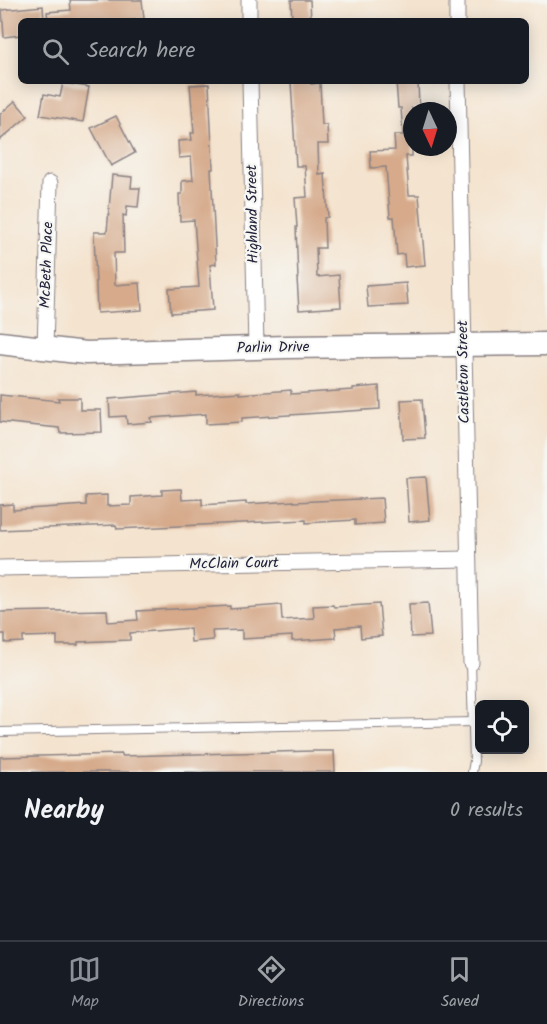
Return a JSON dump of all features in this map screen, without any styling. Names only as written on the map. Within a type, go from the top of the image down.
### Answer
[{"type":"street","points":[[249,0],[249,18]]},
{"type":"street","points":[[457,0],[457,18]]},
{"type":"street","name":"Highland Street","points":[[250,84],[256,348]]},
{"type":"street","name":"Castleton Street","points":[[458,84],[471,663]]},
{"type":"street","name":"McBeth Place","points":[[45,348],[50,183]]},
{"type":"street","name":"Parlin Drive","points":[[0,343],[86,353],[547,344]]},
{"type":"street","name":"McClain Court","points":[[0,568],[468,560]]},
{"type":"lane","points":[[471,663],[474,761],[472,772]]},
{"type":"lane","points":[[0,732],[473,722]]},
{"type":"building","points":[[70,0],[142,0],[144,18],[48,18],[47,12],[71,10]]},
{"type":"building","points":[[291,0],[310,0],[311,18],[292,18]]},
{"type":"building","points":[[43,6],[44,18],[18,18],[18,35],[4,37],[2,10]]},
{"type":"building","points":[[63,84],[89,87],[83,122],[40,115],[44,94],[60,97]]},
{"type":"building","points":[[209,84],[216,264],[210,265],[213,310],[171,313],[169,289],[199,287],[194,220],[180,221],[179,194],[182,194],[182,181],[193,180],[191,157],[179,158],[178,141],[192,140],[191,133],[194,133],[190,85]]},
{"type":"building","points":[[291,84],[320,84],[322,125],[327,125],[328,144],[318,144],[319,175],[325,174],[328,217],[324,218],[325,248],[316,248],[317,277],[339,275],[341,307],[299,310],[295,198],[307,197],[305,166],[296,166]]},
{"type":"building","points":[[396,84],[418,84],[419,102],[403,102],[403,135],[401,108],[398,108]]},
{"type":"building","points":[[15,101],[28,116],[0,140],[0,114]]},
{"type":"building","points":[[116,116],[135,153],[111,166],[91,128]]},
{"type":"building","points":[[394,135],[403,135],[403,156],[406,156],[409,195],[419,195],[425,265],[405,267],[404,254],[397,255],[394,217],[390,217],[386,167],[371,168],[370,151],[395,150]]},
{"type":"building","points":[[112,175],[132,177],[131,188],[140,188],[138,207],[127,206],[126,216],[123,215],[124,253],[114,253],[115,285],[140,283],[142,310],[97,313],[94,232],[107,232]]},
{"type":"building","points":[[406,283],[408,305],[368,307],[366,286]]},
{"type":"building","points":[[379,386],[380,409],[242,418],[242,422],[206,424],[206,414],[151,418],[152,422],[127,424],[126,416],[110,417],[109,399],[196,392],[196,395],[291,390],[291,394]]},
{"type":"building","points":[[0,395],[59,401],[58,398],[80,398],[80,410],[101,410],[102,432],[60,433],[59,428],[0,422]]},
{"type":"building","points":[[422,399],[425,438],[403,439],[401,400]]},
{"type":"building","points":[[426,477],[430,520],[409,522],[406,478]]},
{"type":"building","points":[[181,489],[182,500],[202,499],[202,505],[382,498],[384,523],[355,525],[355,520],[306,523],[306,520],[117,529],[116,525],[0,530],[0,505],[13,504],[13,510],[86,505],[86,496],[107,495],[107,506],[131,505],[131,497],[162,495],[162,490]]},
{"type":"building","points":[[428,603],[431,636],[411,637],[409,604]]},
{"type":"building","points":[[379,604],[382,636],[361,638],[360,626],[335,628],[336,638],[292,641],[292,636],[242,639],[242,630],[212,631],[213,640],[191,642],[190,628],[130,633],[130,640],[78,642],[78,645],[57,645],[57,636],[23,637],[23,642],[5,643],[5,634],[0,634],[0,612],[107,610],[108,622],[138,620],[137,611],[230,606],[230,609],[281,605],[282,620],[314,618],[313,606]]},
{"type":"building","points":[[334,751],[335,772],[0,772],[0,757]]}]
